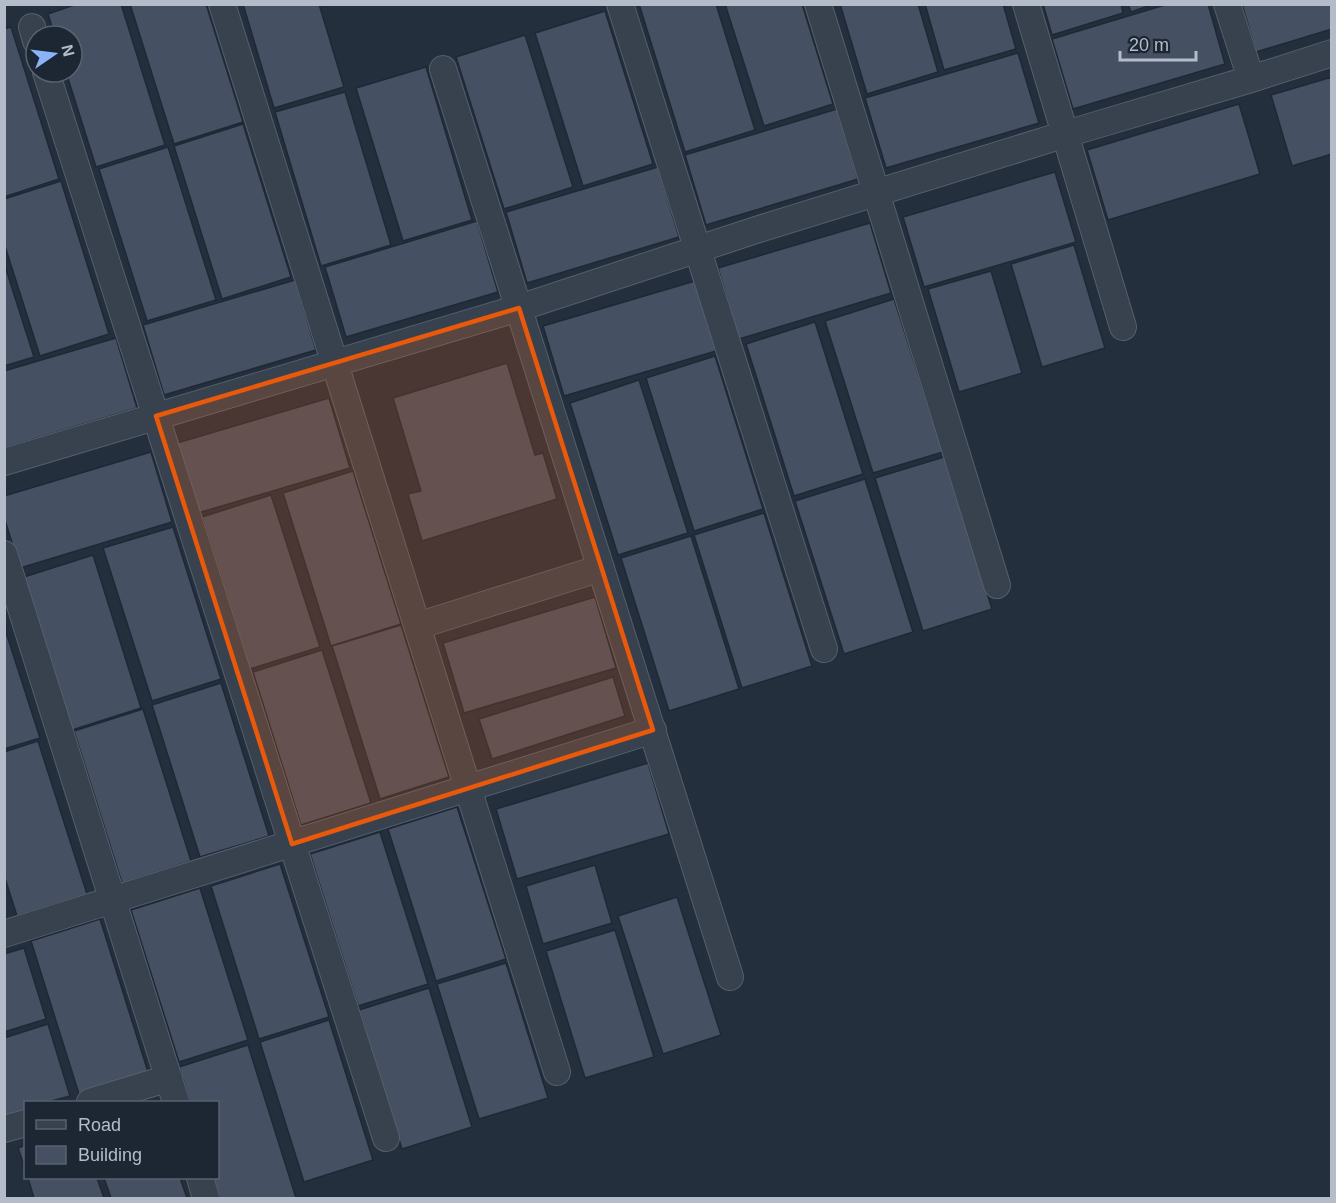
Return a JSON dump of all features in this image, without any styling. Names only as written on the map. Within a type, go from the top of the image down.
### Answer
[{"type":"street","points":[[222,4],[557,1072]]},
{"type":"street","points":[[620,4],[824,649]]},
{"type":"street","points":[[818,4],[997,585]]},
{"type":"street","points":[[1026,4],[1124,327]]},
{"type":"street","points":[[1227,4],[1251,79]]},
{"type":"street","points":[[4,462],[519,308],[697,249],[1332,53]]},
{"type":"street","points":[[443,69],[730,977]]},
{"type":"street","points":[[50,84],[386,1138]]},
{"type":"street","points":[[4,554],[176,1101]]},
{"type":"street","points":[[417,627],[601,568]]},
{"type":"street","points":[[4,934],[653,730]]},
{"type":"street","points":[[93,1101],[169,1078]]},
{"type":"street","points":[[4,1129],[24,1124]]},
{"type":"street","points":[[200,1179],[206,1198]]},
{"type":"highlighted area","points":[[519,308],[653,730],[292,844],[156,416]]},
{"type":"building","points":[[77,4],[121,4],[165,145],[96,167],[70,84],[84,84],[84,24],[51,24],[48,14]]},
{"type":"building","points":[[130,4],[206,4],[243,122],[174,144]]},
{"type":"building","points":[[243,4],[319,4],[344,87],[274,108]]},
{"type":"building","points":[[639,4],[716,4],[755,130],[685,152]]},
{"type":"building","points":[[725,4],[802,4],[833,104],[764,126]]},
{"type":"building","points":[[840,4],[918,4],[938,72],[867,94]]},
{"type":"building","points":[[925,4],[1003,4],[1016,49],[944,70]]},
{"type":"building","points":[[1043,4],[1121,4],[1123,13],[1052,35]]},
{"type":"building","points":[[1128,4],[1154,4],[1131,12]]},
{"type":"building","points":[[1168,4],[1208,4],[1225,64],[1073,109],[1052,39]]},
{"type":"building","points":[[1242,4],[1332,4],[1332,29],[1256,52]]},
{"type":"building","points":[[605,11],[653,164],[583,186],[535,33]]},
{"type":"building","points":[[11,27],[24,68],[24,84],[29,84],[59,179],[4,197],[4,29]]},
{"type":"building","points":[[525,35],[573,187],[504,209],[456,57]]},
{"type":"building","points":[[1018,53],[1039,123],[886,168],[865,98]]},
{"type":"building","points":[[426,67],[472,220],[403,241],[356,88]]},
{"type":"building","points":[[1332,77],[1332,154],[1292,166],[1271,95]]},
{"type":"building","points":[[345,92],[391,245],[321,266],[275,112]]},
{"type":"building","points":[[1239,104],[1260,174],[1108,220],[1087,150]]},
{"type":"building","points":[[837,109],[858,179],[706,225],[685,155]]},
{"type":"building","points":[[243,124],[291,277],[222,299],[174,146]]},
{"type":"building","points":[[168,147],[216,300],[147,321],[99,169]]},
{"type":"building","points":[[658,167],[679,237],[527,283],[506,212]]},
{"type":"building","points":[[1055,172],[1076,242],[924,287],[903,217]]},
{"type":"building","points":[[61,181],[109,334],[40,356],[4,243],[4,199]]},
{"type":"building","points":[[477,221],[498,292],[346,337],[325,267]]},
{"type":"building","points":[[870,223],[891,293],[739,339],[718,268]]},
{"type":"building","points":[[1074,245],[1105,348],[1042,367],[1011,264]]},
{"type":"building","points":[[4,263],[34,357],[4,366]]},
{"type":"building","points":[[991,271],[1022,373],[959,392],[928,289]]},
{"type":"building","points":[[295,280],[316,350],[164,395],[143,325]]},
{"type":"building","points":[[695,281],[716,351],[564,396],[543,326]]},
{"type":"building","points":[[894,299],[943,452],[873,473],[825,321]]},
{"type":"building","points":[[815,322],[863,474],[794,496],[746,344]]},
{"type":"building","points":[[116,338],[137,408],[4,448],[4,371]]},
{"type":"building","points":[[715,356],[763,509],[694,531],[646,378]]},
{"type":"building","points":[[507,363],[535,455],[543,453],[557,499],[422,541],[408,494],[421,491],[393,398]]},
{"type":"building","points":[[639,380],[688,533],[618,555],[570,403]]},
{"type":"building","points":[[329,398],[350,468],[198,513],[177,443]]},
{"type":"building","points":[[151,452],[172,522],[20,568],[4,517],[4,496]]},
{"type":"building","points":[[944,457],[992,609],[923,631],[875,478]]},
{"type":"building","points":[[353,471],[401,624],[331,646],[283,493]]},
{"type":"building","points":[[865,479],[913,632],[844,654],[795,501]]},
{"type":"building","points":[[271,495],[320,647],[250,669],[202,517]]},
{"type":"building","points":[[764,513],[812,666],[742,688],[694,535]]},
{"type":"building","points":[[173,527],[221,679],[152,701],[103,548]]},
{"type":"building","points":[[691,536],[739,689],[669,711],[621,558]]},
{"type":"building","points":[[93,555],[141,708],[72,730],[24,577]]},
{"type":"building","points":[[595,597],[616,668],[464,713],[443,643]]},
{"type":"building","points":[[401,625],[449,777],[380,799],[332,646]]},
{"type":"building","points":[[4,626],[40,738],[4,749]]},
{"type":"building","points":[[322,650],[371,803],[301,825],[253,672]]},
{"type":"building","points":[[613,677],[625,716],[492,759],[479,719]]},
{"type":"building","points":[[221,683],[269,836],[200,857],[152,705]]},
{"type":"building","points":[[143,709],[191,861],[122,883],[74,731]]},
{"type":"building","points":[[38,741],[87,894],[17,916],[4,875],[4,752]]},
{"type":"building","points":[[648,763],[669,834],[517,879],[496,809]]},
{"type":"building","points":[[457,807],[506,959],[436,981],[388,829]]},
{"type":"building","points":[[380,832],[428,984],[358,1006],[310,854]]},
{"type":"building","points":[[280,864],[329,1017],[259,1039],[211,886]]},
{"type":"building","points":[[595,865],[612,923],[543,944],[526,886]]},
{"type":"building","points":[[200,888],[248,1040],[179,1062],[131,910]]},
{"type":"building","points":[[677,897],[721,1035],[663,1054],[618,916]]},
{"type":"building","points":[[100,919],[148,1072],[79,1094],[31,941]]},
{"type":"building","points":[[615,930],[654,1057],[585,1078],[546,951]]},
{"type":"building","points":[[24,948],[46,1019],[4,1032],[4,954]]},
{"type":"building","points":[[506,963],[548,1098],[479,1119],[437,984]]},
{"type":"building","points":[[429,988],[472,1127],[402,1149],[359,1010]]},
{"type":"building","points":[[329,1020],[373,1160],[304,1182],[260,1042]]},
{"type":"building","points":[[48,1024],[70,1096],[52,1101],[24,1101],[24,1111],[4,1116],[4,1038]]},
{"type":"building","points":[[248,1045],[296,1198],[220,1198],[213,1179],[219,1179],[219,1101],[190,1101],[179,1067]]},
{"type":"building","points":[[24,1146],[24,1165],[18,1148]]},
{"type":"building","points":[[28,1179],[97,1179],[104,1198],[34,1198]]},
{"type":"building","points":[[104,1179],[180,1179],[187,1198],[111,1198]]}]
